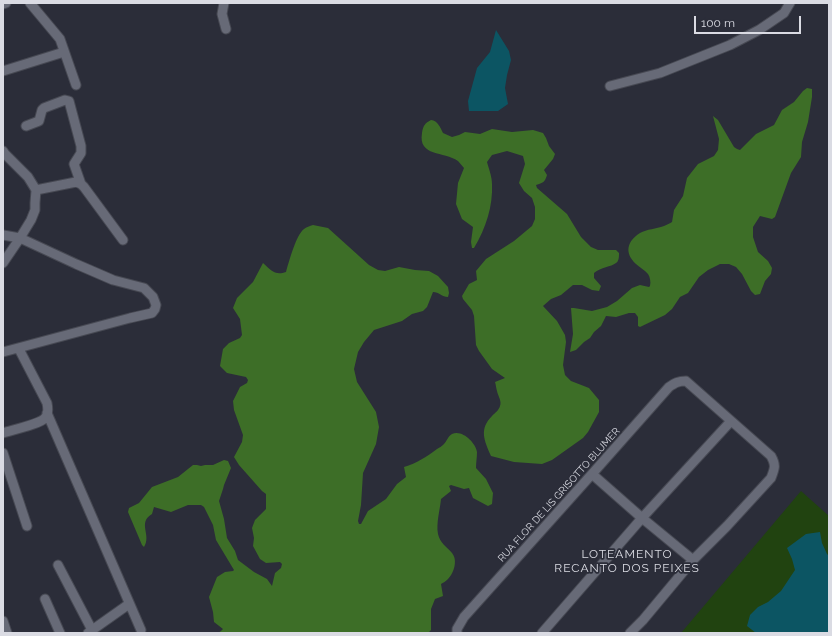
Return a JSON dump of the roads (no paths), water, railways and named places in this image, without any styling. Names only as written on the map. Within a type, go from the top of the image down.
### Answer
[{"type":"street","points":[[30,3],[60,39],[76,85]]},
{"type":"street","points":[[224,3],[222,14],[226,29]]},
{"type":"street","points":[[610,86],[660,73],[730,45],[759,30],[784,13],[790,3]]},
{"type":"street","points":[[3,71],[64,52]]},
{"type":"street","points":[[26,126],[39,121],[44,108],[65,100],[69,101],[81,146],[81,153],[74,164],[81,184],[123,240]]},
{"type":"street","points":[[3,151],[28,177],[36,190],[35,210],[31,220],[3,264]]},
{"type":"street","points":[[36,190],[76,182],[81,184]]},
{"type":"street","points":[[3,235],[20,238],[114,280],[144,288],[153,297],[156,305],[152,313],[3,352]]},
{"type":"street","points":[[19,349],[47,403],[48,413],[141,630]]},
{"type":"street","name":"RUA FLOR DE LIS GRISOTTO BLUMER","points":[[458,633],[457,629],[464,617],[669,387],[680,381],[686,381],[731,421]]},
{"type":"street","points":[[3,433],[40,422],[46,418],[48,413]]},
{"type":"street","points":[[542,633],[642,518],[731,421],[771,456],[775,467],[774,472],[771,478],[694,560],[643,620],[630,633]]},
{"type":"street","points":[[3,453],[27,526]]},
{"type":"street","points":[[592,474],[642,518],[694,560]]},
{"type":"street","points":[[58,565],[90,631],[130,604]]},
{"type":"street","points":[[44,599],[60,633]]},
{"type":"street","points":[[3,621],[7,633]]},
{"type":"water","points":[[496,30],[509,51],[511,60],[505,88],[508,104],[498,111],[469,111],[468,101],[477,68],[490,52]]},
{"type":"water","points":[[820,532],[822,543],[829,556],[829,633],[756,633],[747,626],[750,615],[758,607],[768,602],[781,591],[795,570],[787,548],[806,534]]},
{"type":"district","name":"LOTEAMENTO RECANTO DOS PEIXES","points":[[627,561]]}]
